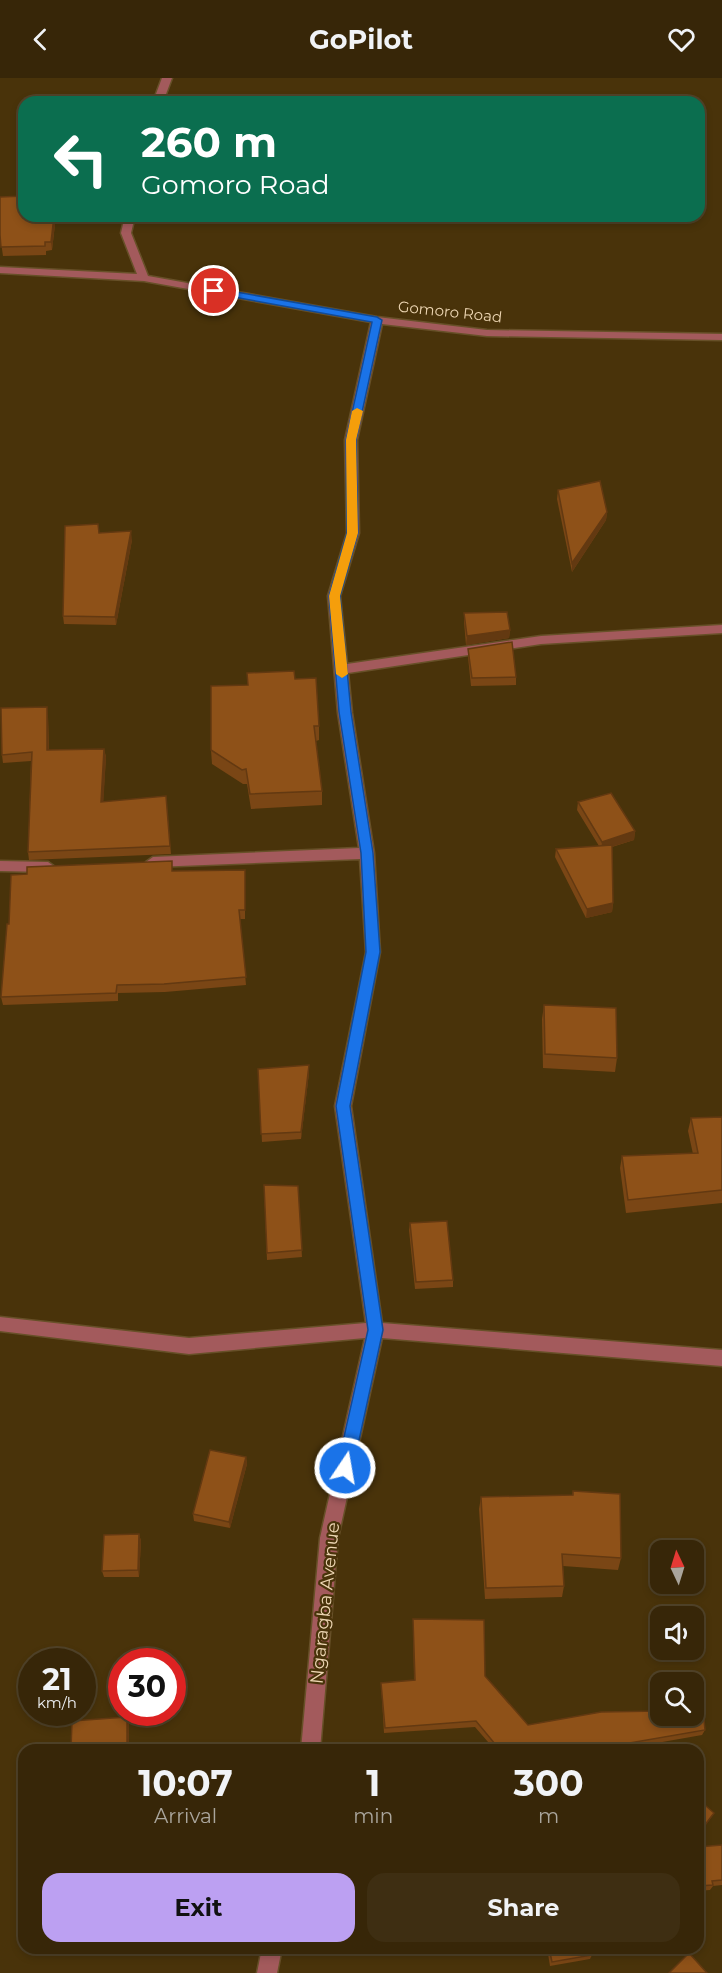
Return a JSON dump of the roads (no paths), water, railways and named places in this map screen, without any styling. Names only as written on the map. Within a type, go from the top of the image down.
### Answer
[{"type":"street","points":[[160,96],[167,78]]},
{"type":"street","points":[[128,222],[126,233],[144,278]]},
{"type":"street","name":"Gomoro Road","points":[[0,270],[144,278],[377,320],[487,333],[722,337]]},
{"type":"street","name":"Ngaragba Avenue","points":[[312,1744],[329,1538],[375,1330],[343,1106],[373,952],[367,853],[345,712],[334,596],[353,533],[351,440],[377,320]]},
{"type":"street","points":[[341,669],[541,640],[722,629]]},
{"type":"street","points":[[142,863],[367,853]]},
{"type":"street","points":[[0,866],[59,866]]},
{"type":"street","points":[[0,1324],[189,1346],[375,1330],[722,1358]]},
{"type":"street","points":[[267,1973],[271,1954]]}]
